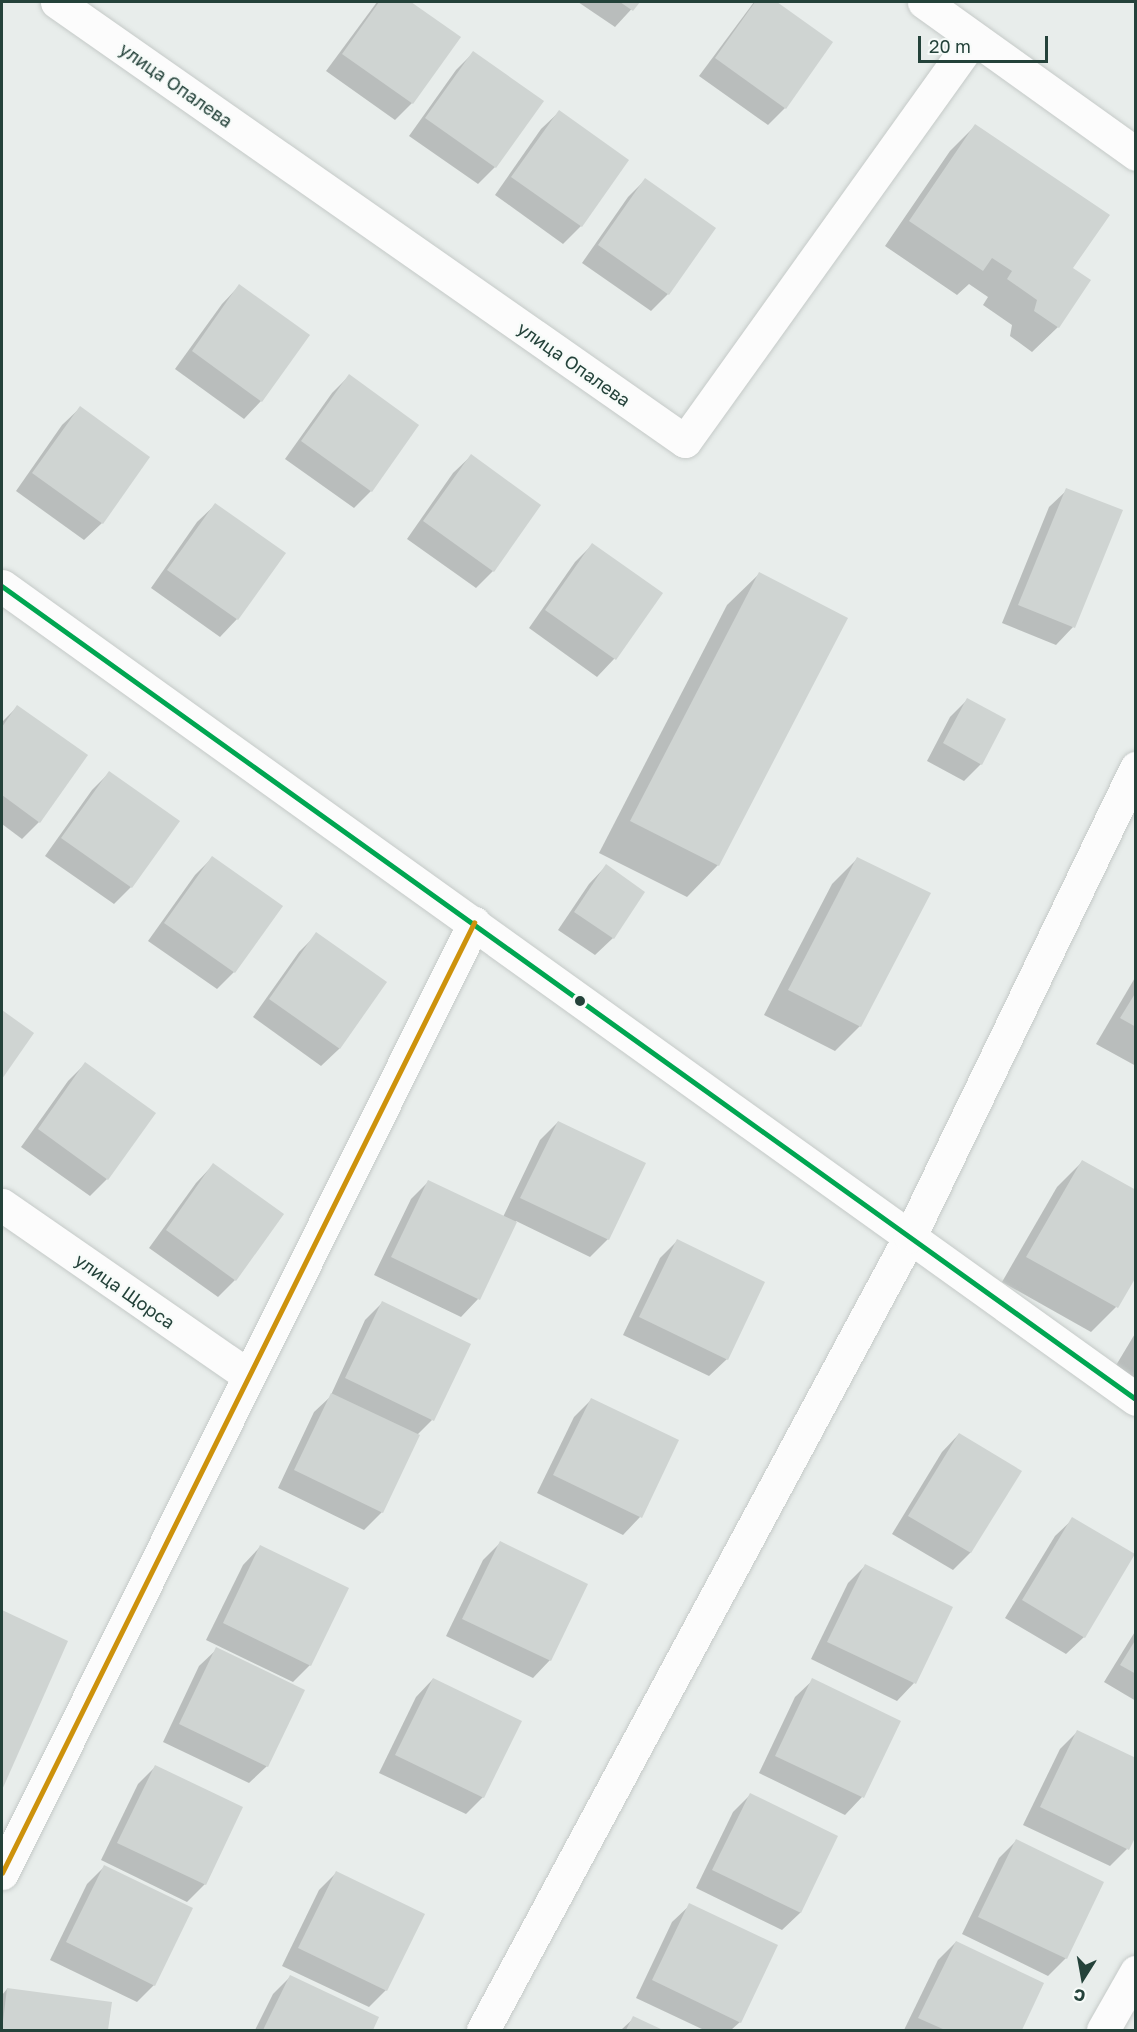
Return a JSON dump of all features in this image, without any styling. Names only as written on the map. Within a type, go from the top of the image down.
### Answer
[{"type":"street","name":"улица Опалева","points":[[57,2],[685,441],[973,38]]},
{"type":"street","points":[[924,2],[1136,154]]},
{"type":"street","points":[[2,586],[1136,1399]]},
{"type":"street","points":[[483,2031],[910,1236],[1136,768]]},
{"type":"street","points":[[2,1873],[474,923]]},
{"type":"street","name":"улица Щорса","points":[[2,1205],[249,1376]]},
{"type":"street","points":[[1103,2031],[1136,1972]]},
{"type":"building","points":[[379,2],[411,2],[461,37],[413,104],[342,54]]},
{"type":"building","points":[[620,2],[640,2],[633,11]]},
{"type":"building","points":[[755,2],[777,2],[833,42],[786,109],[715,58]]},
{"type":"building","points":[[473,51],[544,101],[496,168],[425,118]]},
{"type":"building","points":[[559,110],[629,160],[582,227],[511,177]]},
{"type":"building","points":[[975,124],[1110,215],[1073,268],[1091,280],[1059,328],[1034,311],[1037,300],[1007,279],[1012,271],[992,258],[983,271],[909,221]]},
{"type":"building","points":[[645,178],[716,228],[669,295],[598,245]]},
{"type":"building","points":[[239,284],[310,335],[262,402],[192,351]]},
{"type":"building","points":[[349,374],[419,425],[372,492],[301,441]]},
{"type":"building","points":[[80,406],[150,457],[103,524],[32,473]]},
{"type":"building","points":[[471,454],[541,505],[494,572],[423,521]]},
{"type":"building","points":[[1066,488],[1123,510],[1075,628],[1018,605]]},
{"type":"building","points":[[215,503],[286,553],[238,620],[167,570]]},
{"type":"building","points":[[592,543],[663,593],[616,660],[545,610]]},
{"type":"building","points":[[759,572],[848,618],[719,866],[630,821]]},
{"type":"building","points":[[967,698],[1006,719],[982,765],[943,743]]},
{"type":"building","points":[[17,705],[88,755],[40,823],[2,795],[2,727]]},
{"type":"building","points":[[109,771],[180,821],[132,888],[61,838]]},
{"type":"building","points":[[212,856],[283,906],[235,973],[164,923]]},
{"type":"building","points":[[857,857],[931,893],[861,1027],[788,990]]},
{"type":"building","points":[[606,864],[645,892],[614,939],[574,912]]},
{"type":"building","points":[[316,932],[387,982],[340,1049],[269,999]]},
{"type":"building","points":[[1136,992],[1136,1027],[1120,1018]]},
{"type":"building","points":[[2,1010],[34,1033],[2,1079]]},
{"type":"building","points":[[85,1062],[156,1113],[108,1180],[38,1129]]},
{"type":"building","points":[[558,1121],[646,1163],[609,1240],[520,1198]]},
{"type":"building","points":[[1082,1160],[1136,1190],[1136,1277],[1118,1308],[1026,1257]]},
{"type":"building","points":[[213,1163],[284,1214],[236,1281],[166,1230]]},
{"type":"building","points":[[428,1180],[517,1222],[480,1300],[391,1257]]},
{"type":"building","points":[[677,1239],[765,1282],[728,1360],[639,1317]]},
{"type":"building","points":[[382,1301],[471,1344],[434,1421],[345,1378]]},
{"type":"building","points":[[331,1393],[420,1435],[383,1513],[294,1470]]},
{"type":"building","points":[[591,1398],[679,1440],[642,1518],[553,1475]]},
{"type":"building","points":[[959,1433],[1022,1471],[971,1553],[908,1516]]},
{"type":"building","points":[[1072,1517],[1135,1554],[1085,1638],[1022,1600]]},
{"type":"building","points":[[500,1541],[588,1584],[551,1661],[462,1619]]},
{"type":"building","points":[[260,1545],[349,1588],[311,1666],[223,1623]]},
{"type":"building","points":[[865,1564],[953,1607],[916,1684],[827,1642]]},
{"type":"building","points":[[2,1610],[68,1641],[2,1790]]},
{"type":"building","points":[[1136,1639],[1136,1674],[1120,1665]]},
{"type":"building","points":[[216,1647],[305,1690],[268,1767],[179,1724]]},
{"type":"building","points":[[433,1678],[522,1721],[484,1798],[395,1755]]},
{"type":"building","points":[[812,1678],[901,1721],[864,1798],[775,1756]]},
{"type":"building","points":[[1077,1730],[1136,1758],[1136,1836],[1129,1850],[1040,1807]]},
{"type":"building","points":[[155,1765],[243,1807],[206,1885],[117,1843]]},
{"type":"building","points":[[750,1793],[838,1836],[801,1913],[712,1870]]},
{"type":"building","points":[[1016,1839],[1104,1882],[1067,1959],[978,1917]]},
{"type":"building","points":[[104,1865],[193,1908],[155,1986],[66,1942]]},
{"type":"building","points":[[336,1871],[425,1914],[387,1991],[298,1948]]},
{"type":"building","points":[[689,1903],[778,1945],[741,2023],[652,1980]]},
{"type":"building","points":[[956,1941],[1044,1983],[1022,2030],[945,2030],[918,2018]]},
{"type":"building","points":[[290,1975],[379,2017],[373,2030],[263,2030]]},
{"type":"building","points":[[7,1988],[112,2002],[108,2030],[2,2030]]},
{"type":"building","points":[[633,2016],[663,2030],[626,2030]]},
{"type":"transit line","points":[[2,586],[1136,1399]]},
{"type":"transit line","points":[[2,1873],[474,923]]}]
